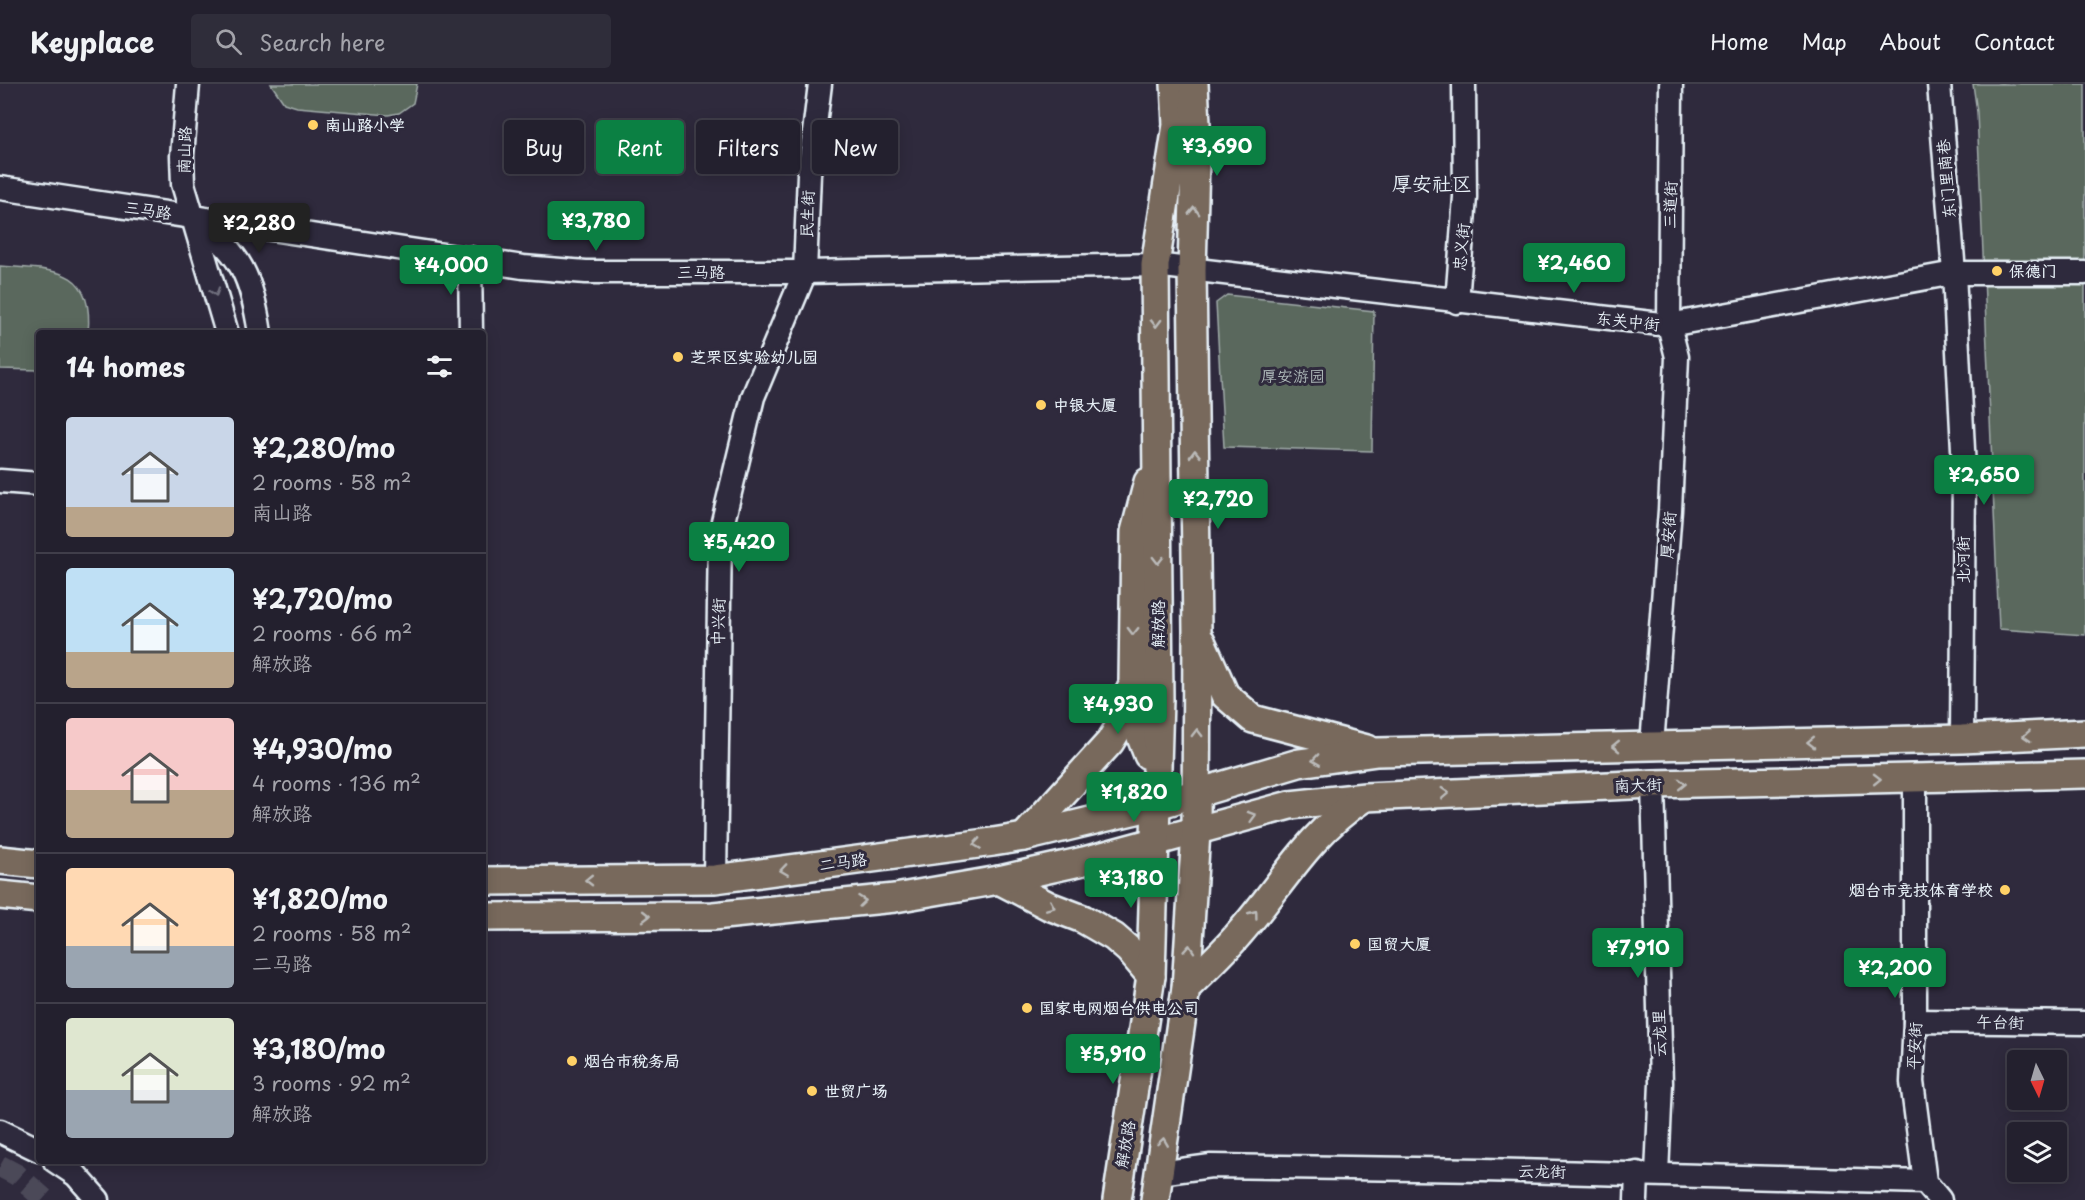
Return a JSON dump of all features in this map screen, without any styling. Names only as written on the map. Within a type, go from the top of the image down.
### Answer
[{"type":"main road","name":"解放路","points":[[1117,1200],[1151,976],[1159,699],[1155,265],[1177,125],[1175,84]]},
{"type":"main road","points":[[1155,1200],[1186,988],[1196,832],[1197,631],[1192,270],[1196,124],[1194,84]]},
{"type":"main road","points":[[1156,776],[1141,736],[1133,681],[1135,532],[1158,450]]},
{"type":"main road","points":[[1197,631],[1225,694],[1253,719],[1377,752]]},
{"type":"main road","points":[[1024,837],[1110,742],[1121,724],[1133,681]]},
{"type":"main road","points":[[1197,792],[1299,763],[1377,752],[1962,739],[2085,733]]},
{"type":"main road","name":"南大街","points":[[1196,832],[1290,805],[1365,797],[1653,784],[2085,774]]},
{"type":"main road","name":"二马路","points":[[486,882],[715,879],[1024,837],[1157,805],[1197,792]]},
{"type":"main road","points":[[1186,988],[1239,934],[1314,838],[1337,816],[1365,797]]},
{"type":"main road","points":[[486,917],[713,916],[895,898],[999,880],[1196,832]]},
{"type":"main road","points":[[0,860],[36,864]]},
{"type":"main road","points":[[999,880],[1049,906],[1083,919],[1114,937],[1129,950],[1151,976]]},
{"type":"main road","points":[[0,895],[36,899]]},
{"type":"street","name":"南山路","points":[[188,84],[182,156],[183,184],[226,330]]},
{"type":"street","name":"民生街","points":[[805,272],[809,174],[820,84]]},
{"type":"street","name":"忠义街","points":[[1457,302],[1465,197],[1464,84]]},
{"type":"street","name":"三道街","points":[[1669,326],[1671,84]]},
{"type":"street","name":"东门里南巷","points":[[1939,84],[1954,273]]},
{"type":"street","name":"三马路","points":[[0,188],[523,267],[586,272],[805,272],[1155,265],[1192,270]]},
{"type":"street","points":[[191,216],[222,238],[243,266],[259,330]]},
{"type":"street","points":[[470,258],[471,330]]},
{"type":"street","name":"东关中街","points":[[1192,270],[1669,326],[1954,273],[2085,273]]},
{"type":"street","name":"中兴街","points":[[715,879],[720,534],[753,397],[805,272]]},
{"type":"street","name":"北河街","points":[[1954,273],[1964,469],[1962,739]]},
{"type":"street","name":"厚安街","points":[[1652,745],[1670,510],[1677,357],[1669,326]]},
{"type":"street","points":[[0,481],[36,484]]},
{"type":"street","name":"平安街","points":[[1915,778],[1915,1021],[1912,1082],[1925,1182]]},
{"type":"street","name":"云龙里","points":[[1636,1200],[1647,1174],[1661,1083],[1653,784]]},
{"type":"street","name":"午台街","points":[[1915,1021],[2085,1023]]},
{"type":"street","points":[[0,1131],[36,1149]]},
{"type":"street","points":[[60,1164],[76,1175],[98,1200]]},
{"type":"street","name":"云龙街","points":[[1159,1173],[1211,1166],[1925,1182]]},
{"type":"street","points":[[1925,1182],[1941,1200]]},
{"type":"green space","points":[[271,84],[417,84],[413,103],[399,113],[388,115],[297,107],[284,103]]},
{"type":"green space","points":[[1973,84],[2085,84],[2085,635],[1999,629],[1977,112]]},
{"type":"green space","points":[[0,266],[52,271],[76,283],[84,294],[88,311],[88,330],[36,330],[36,370],[0,369]]},
{"type":"green space","name":"厚安游园","points":[[1227,295],[1374,311],[1372,451],[1224,447],[1216,303]]},
{"type":"tunnel","points":[[0,1166],[17,1175],[45,1200]]},
{"type":"place","name":"南山路小学","points":[[313,125]]},
{"type":"place","name":"保德门","points":[[1997,271]]},
{"type":"place","name":"芝罘区实验幼儿园","points":[[678,357]]},
{"type":"place","name":"中银大厦","points":[[1041,405]]},
{"type":"place","name":"烟台市竞技体育学校","points":[[2005,890]]},
{"type":"place","name":"国贸大厦","points":[[1355,944]]},
{"type":"place","name":"国家电网烟台供电公司","points":[[1027,1008]]},
{"type":"place","name":"烟台市税务局","points":[[572,1061]]},
{"type":"place","name":"世贸广场","points":[[812,1091]]},
{"type":"district","name":"厚安社区","points":[[1432,184]]}]
